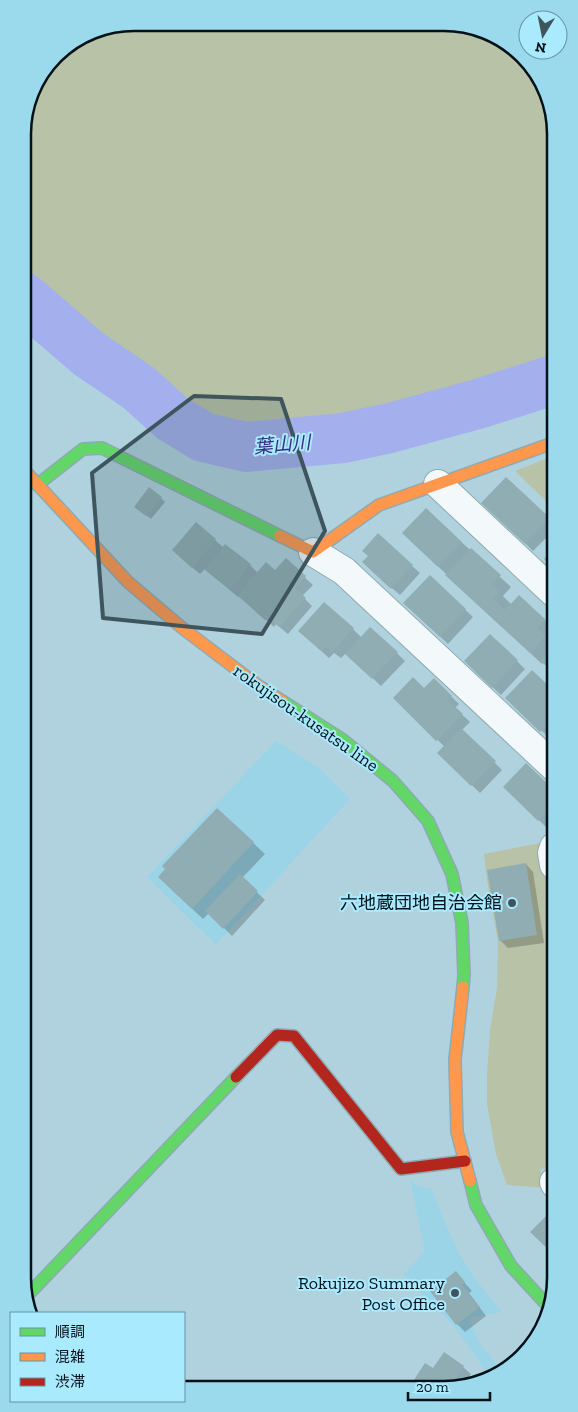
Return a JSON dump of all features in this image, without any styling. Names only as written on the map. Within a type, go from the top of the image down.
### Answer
[{"type":"street","points":[[312,552],[379,505],[547,445]]},
{"type":"street","points":[[37,484],[83,449],[102,448],[312,552],[344,572],[547,760]]},
{"type":"street","name":"rokujisou-kusatsu line","points":[[31,478],[128,582],[181,627],[256,684],[343,740],[393,781],[428,821],[452,874],[462,923],[464,976],[456,1060],[457,1132],[476,1205],[511,1266],[544,1301]]},
{"type":"street","points":[[438,484],[547,586]]},
{"type":"street","points":[[32,1291],[277,1035],[294,1036],[401,1169],[465,1161]]},
{"type":"highlighted area","points":[[194,396],[281,399],[325,531],[262,634],[103,618],[92,473]]},
{"type":"shaded area","points":[[276,741],[318,767],[350,799],[216,945],[147,877]]},
{"type":"shaded area","points":[[410,1180],[419,1187],[432,1189],[458,1251],[476,1280],[502,1312],[469,1318],[480,1344],[497,1365],[495,1367],[486,1371],[453,1325],[403,1275],[425,1251]]},
{"type":"green space","points":[[444,31],[464,33],[477,37],[495,45],[517,61],[539,95],[546,121],[547,367],[450,398],[283,435],[227,424],[148,372],[31,279],[31,128],[39,95],[61,61],[89,42],[121,32]]},
{"type":"green space","points":[[547,458],[547,502],[515,471]]},
{"type":"green space","points":[[540,843],[547,884],[547,1169],[540,1169],[546,1188],[507,1185],[496,1154],[487,1104],[487,1075],[490,1030],[497,988],[498,942],[484,854]]},
{"type":"building","points":[[506,477],[547,515],[547,521],[525,544],[481,503]]},
{"type":"building","points":[[149,487],[162,497],[146,516],[134,507]]},
{"type":"building","points":[[426,508],[462,542],[438,567],[402,533]]},
{"type":"building","points":[[196,522],[216,539],[192,568],[172,550]]},
{"type":"building","points":[[378,533],[413,565],[391,589],[362,562],[368,556],[362,551]]},
{"type":"building","points":[[225,544],[251,564],[230,590],[205,570]]},
{"type":"building","points":[[471,548],[501,575],[492,585],[500,591],[493,598],[505,610],[519,595],[546,620],[537,628],[546,636],[530,653],[445,575]]},
{"type":"building","points":[[286,558],[306,576],[295,588],[306,598],[279,627],[268,617],[265,620],[237,595],[266,562],[275,570]]},
{"type":"building","points":[[430,575],[466,609],[440,637],[403,603]]},
{"type":"building","points":[[324,602],[354,628],[332,652],[326,646],[321,651],[298,631]]},
{"type":"building","points":[[370,627],[398,652],[372,679],[345,654]]},
{"type":"building","points":[[490,634],[518,660],[492,688],[464,661]]},
{"type":"building","points":[[547,655],[547,667],[541,661]]},
{"type":"building","points":[[532,670],[547,684],[547,725],[540,732],[505,698]]},
{"type":"building","points":[[413,677],[424,688],[434,678],[452,696],[448,700],[463,714],[436,741],[393,698]]},
{"type":"building","points":[[461,728],[496,761],[471,786],[437,753]]},
{"type":"building","points":[[526,763],[547,783],[547,811],[538,821],[503,787]]},
{"type":"building","points":[[217,808],[254,842],[192,909],[158,877],[165,869],[162,866]]},
{"type":"building","name":"六地蔵団地自治会館","points":[[526,863],[537,935],[499,941],[487,870]]},
{"type":"building","points":[[240,874],[258,891],[223,929],[205,911]]},
{"type":"building","points":[[547,1215],[547,1248],[530,1232]]},
{"type":"building","points":[[456,1271],[465,1282],[462,1285],[480,1307],[456,1325],[430,1291]]},
{"type":"building","points":[[444,1352],[464,1366],[455,1380],[413,1381],[425,1363],[433,1368]]},
{"type":"waterway","name":"葉山川","points":[[31,304],[89,354],[139,388],[172,418],[203,437],[246,447],[343,438],[390,428],[478,404],[547,382]]},
{"type":"traffic: fast","points":[[37,485],[83,449],[102,448],[280,536]]},
{"type":"traffic: fast","points":[[282,701],[343,740],[393,781],[428,821],[452,874],[462,923],[463,987]]},
{"type":"traffic: fast","points":[[32,1291],[236,1077]]},
{"type":"traffic: fast","points":[[470,1181],[476,1205],[511,1266],[544,1301]]},
{"type":"traffic: slow","points":[[280,536],[313,552],[379,505],[547,445]]},
{"type":"traffic: slow","points":[[31,478],[128,582],[181,627],[256,684],[282,701]]},
{"type":"traffic: slow","points":[[463,987],[455,1060],[457,1132],[470,1181]]},
{"type":"traffic: jam","points":[[236,1077],[277,1035],[294,1036],[401,1169],[465,1161]]},
{"type":"place","name":"六地蔵団地自治会館","points":[[512,903]]},
{"type":"place","name":"Rokujizo Summary Post Office","points":[[455,1293]]}]
